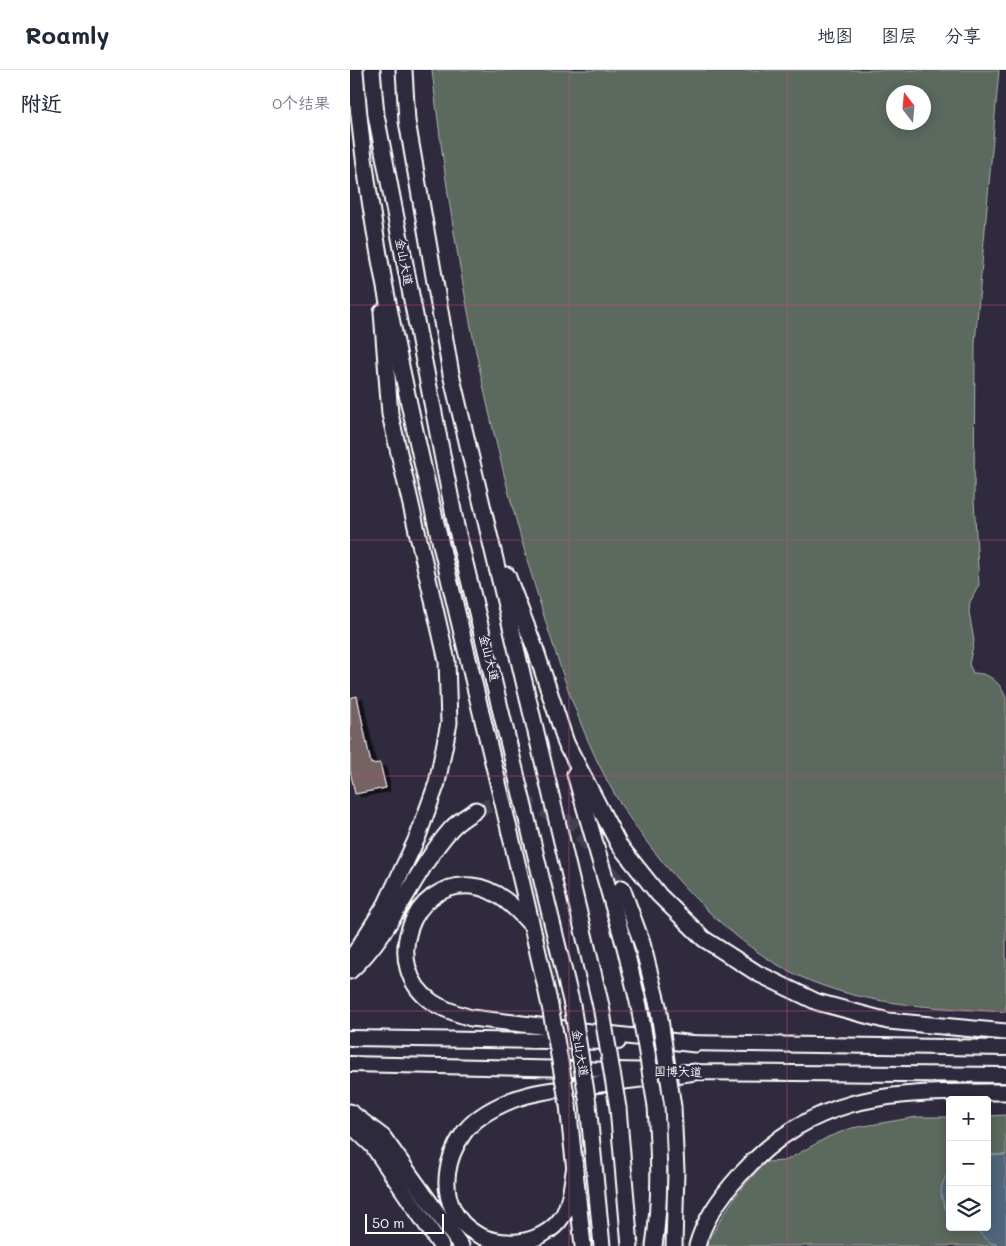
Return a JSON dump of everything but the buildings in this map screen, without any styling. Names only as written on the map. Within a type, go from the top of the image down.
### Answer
[{"type":"highway","points":[[355,70],[359,130],[377,246],[439,539],[550,1006],[568,1106],[583,1246]]},
{"type":"highway","name":"金山大道","points":[[372,70],[376,115],[426,380],[456,526],[572,1005],[588,1104],[602,1246]]},
{"type":"highway","points":[[404,70],[407,121],[451,374],[602,1006],[618,1108],[630,1246]]},
{"type":"highway","points":[[350,961],[386,904],[418,836],[437,783],[449,723],[447,660],[390,414],[377,246]]},
{"type":"highway","points":[[486,518],[536,651],[565,741],[625,947],[639,1006],[656,1106],[660,1172],[654,1246]]},
{"type":"highway","points":[[565,741],[619,845],[659,895],[704,939],[757,973],[817,1002],[888,1021],[1006,1032]]},
{"type":"highway","points":[[350,971],[364,958],[390,925],[434,850],[452,828],[476,810]]},
{"type":"highway","points":[[532,926],[515,907],[494,893],[473,886],[454,887],[435,895],[416,913],[406,936],[404,960],[414,984],[431,1002],[471,1018],[695,1044]]},
{"type":"highway","points":[[622,888],[642,943],[658,1006],[674,1107],[676,1171],[674,1246]]},
{"type":"highway","points":[[575,1166],[563,1217],[547,1232],[527,1242],[502,1243],[479,1238],[462,1225],[450,1204],[446,1184],[450,1156],[464,1132],[485,1114],[512,1100],[544,1091],[695,1072]]},
{"type":"highway","points":[[697,1246],[701,1231],[724,1193],[746,1168],[768,1147],[795,1128],[827,1112],[864,1100],[901,1094],[1006,1092]]},
{"type":"highway","points":[[350,1112],[382,1137],[461,1246]]},
{"type":"highway","points":[[350,1124],[373,1146],[441,1246]]},
{"type":"main road","points":[[350,1038],[1006,1048]]},
{"type":"main road","name":"国博大道","points":[[350,1064],[695,1072],[1006,1075]]},
{"type":"green space","points":[[432,70],[999,70],[975,343],[974,500],[979,585],[970,602],[969,612],[974,641],[969,664],[973,673],[979,673],[994,680],[1001,687],[1006,698],[1006,1012],[921,1006],[865,998],[838,991],[785,969],[738,937],[694,897],[654,851],[621,805],[595,756],[564,679],[520,535],[487,404],[473,338],[450,205]]},
{"type":"green space","points":[[1006,1115],[1006,1155],[991,1155],[991,1116]]},
{"type":"green space","points":[[917,1117],[946,1117],[946,1231],[978,1231],[998,1246],[706,1246],[732,1201],[766,1162],[785,1161],[828,1137],[852,1128]]},
{"type":"water","points":[[991,1155],[1006,1155],[1006,1246],[991,1243],[978,1231],[991,1231]]},
{"type":"water","points":[[946,1177],[946,1209],[941,1194]]},
{"type":"tunnel","points":[[476,810],[500,802],[536,806],[574,826],[622,888]]}]
